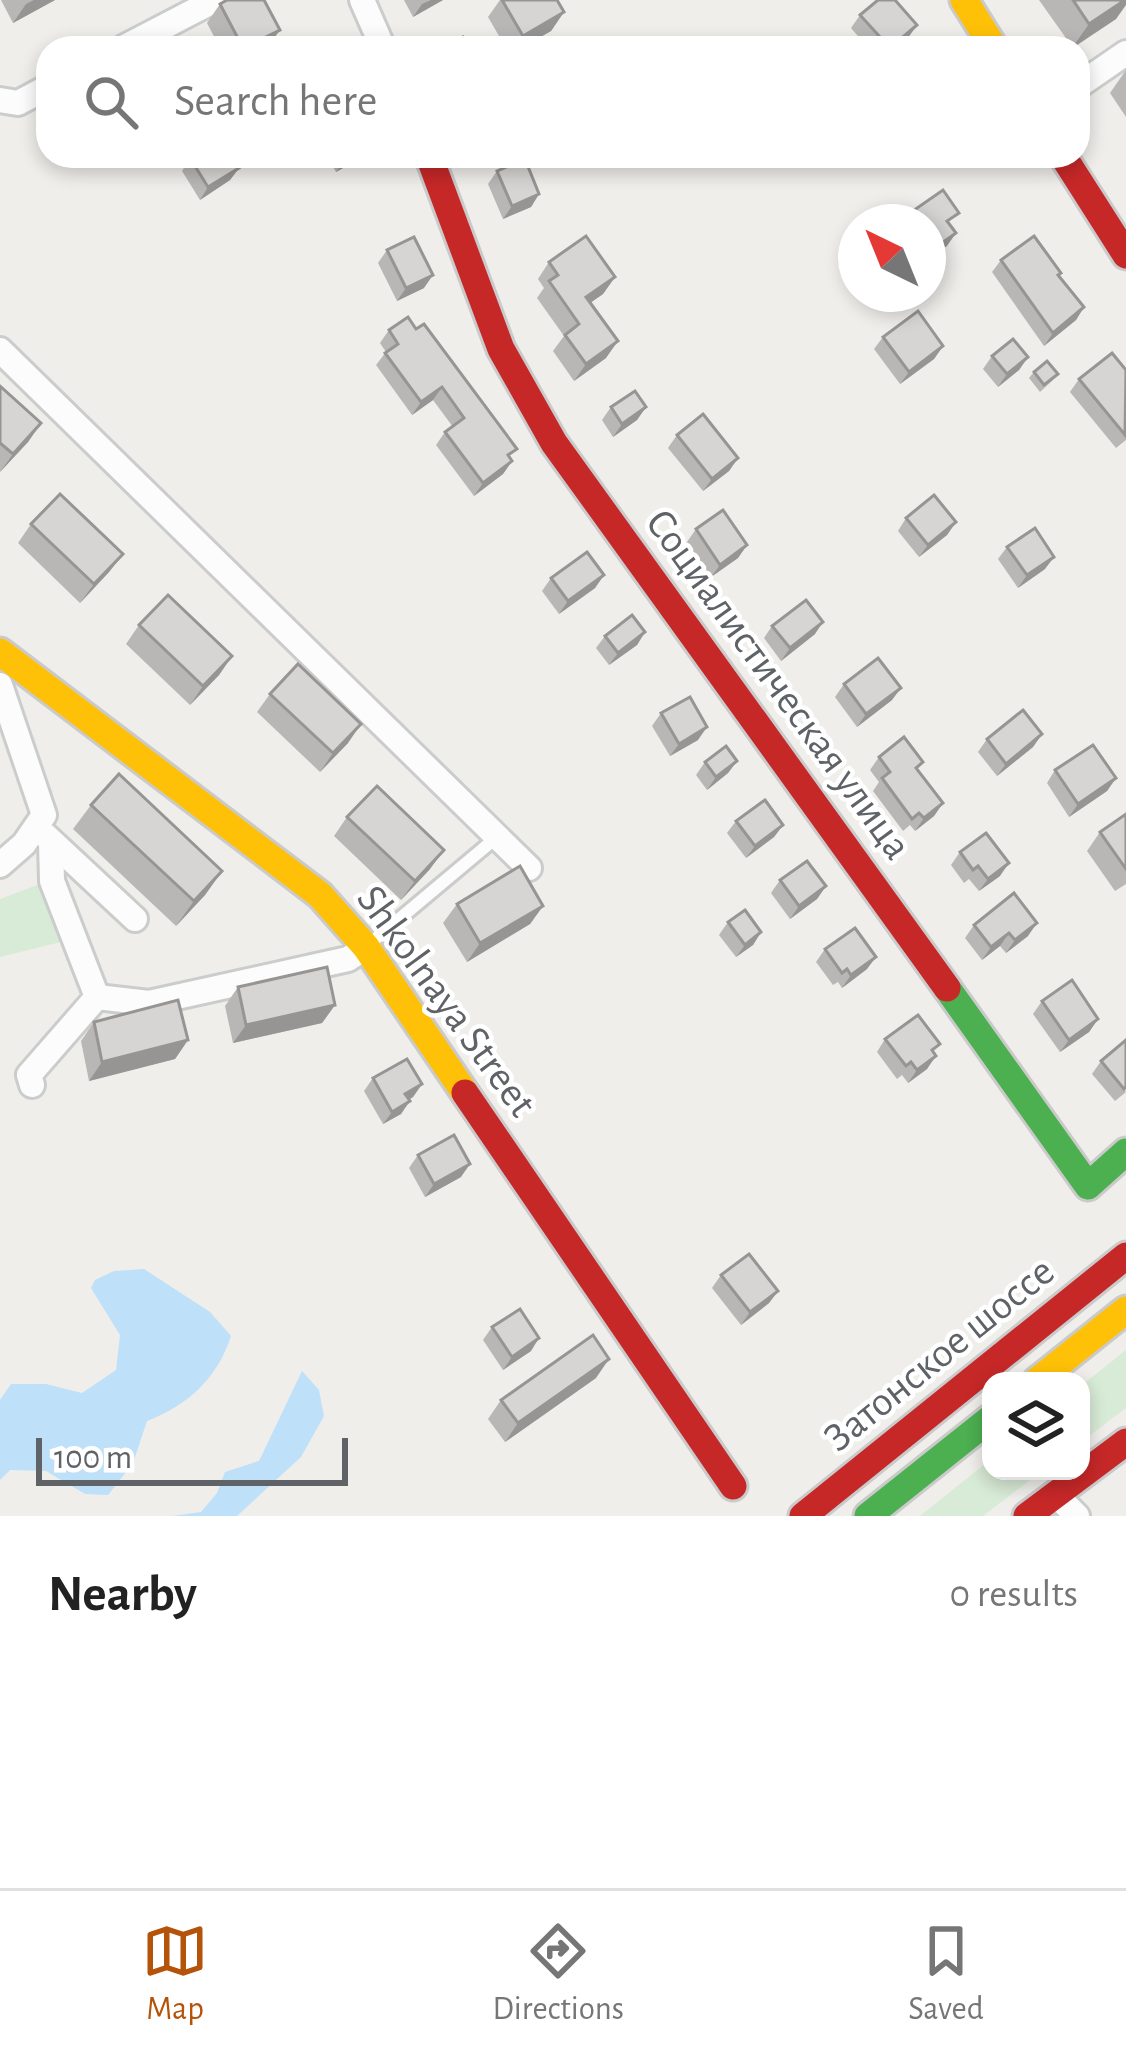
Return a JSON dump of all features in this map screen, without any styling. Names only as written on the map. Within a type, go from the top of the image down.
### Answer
[{"type":"street","points":[[146,36],[215,0]]},
{"type":"street","points":[[362,0],[378,36]]},
{"type":"street","points":[[964,0],[986,36]]},
{"type":"street","points":[[1090,78],[1126,53]]},
{"type":"street","points":[[0,100],[18,103],[36,93]]},
{"type":"street","name":"Социалистическая улица","points":[[433,168],[500,349],[554,443],[726,676],[1088,1186],[1126,1152]]},
{"type":"street","points":[[1071,168],[1126,255]]},
{"type":"street","points":[[0,350],[529,868]]},
{"type":"street","name":"Shkolnaya Street","points":[[0,652],[320,895],[366,947],[733,1486]]},
{"type":"street","points":[[0,685],[44,815],[52,881],[97,997]]},
{"type":"street","points":[[0,865],[44,833]]},
{"type":"street","points":[[44,833],[135,920]]},
{"type":"street","points":[[97,997],[149,1003],[348,959],[366,947]]},
{"type":"street","points":[[32,1085],[29,1076],[41,1058],[97,997]]},
{"type":"street","name":"Затонское шоссе","points":[[803,1516],[1126,1256]]},
{"type":"street","name":"Затонское шоссе","points":[[1048,1372],[1126,1310]]},
{"type":"street","name":"Затонское шоссе","points":[[868,1516],[982,1425]]},
{"type":"street","points":[[1027,1516],[1126,1442]]},
{"type":"street","points":[[1055,1494],[1077,1516]]},
{"type":"lane","points":[[366,947],[497,837]]},
{"type":"green space","points":[[40,884],[61,942],[0,957],[0,899]]},
{"type":"green space","points":[[1126,1350],[1126,1408],[1090,1435],[1090,1379]]},
{"type":"green space","points":[[982,1466],[982,1480],[1030,1480],[983,1516],[920,1516]]},
{"type":"water","points":[[144,1269],[210,1312],[231,1336],[218,1365],[188,1398],[147,1421],[133,1463],[108,1495],[85,1494],[46,1471],[10,1470],[0,1480],[0,1400],[11,1384],[46,1384],[82,1393],[116,1370],[120,1335],[91,1288],[95,1280],[114,1271]]},
{"type":"water","points":[[302,1371],[319,1390],[324,1416],[301,1457],[237,1516],[173,1516],[201,1512],[217,1493],[225,1472],[259,1461]]},
{"type":"building","points":[[264,0],[280,30],[268,36],[237,36],[220,4]]},
{"type":"building","points":[[502,0],[557,0],[564,12],[523,36]]},
{"type":"building","points":[[878,0],[895,0],[917,25],[904,36],[879,36],[860,15]]},
{"type":"building","points":[[1073,0],[1125,0],[1089,24]]},
{"type":"building","points":[[196,168],[239,168],[208,187]]},
{"type":"building","points":[[529,168],[539,194],[512,206],[497,171]]},
{"type":"building","points":[[943,190],[959,213],[947,221],[956,233],[946,240],[946,204],[923,204]]},
{"type":"building","points":[[586,236],[615,277],[586,297],[618,341],[586,364],[565,335],[579,324],[549,281],[558,275],[549,262]]},
{"type":"building","points":[[1034,236],[1084,307],[1053,333],[1001,260]]},
{"type":"building","points":[[414,237],[433,275],[406,288],[387,250]]},
{"type":"building","points":[[919,312],[943,346],[909,372],[883,337]]},
{"type":"building","points":[[408,317],[416,329],[424,324],[517,449],[508,455],[512,461],[483,483],[445,432],[464,418],[442,387],[421,402],[385,353],[398,344],[389,330]]},
{"type":"building","points":[[1013,339],[1028,357],[1007,374],[992,356]]},
{"type":"building","points":[[1112,353],[1126,370],[1125,435],[1079,379]]},
{"type":"building","points":[[1047,361],[1058,374],[1044,385],[1034,372]]},
{"type":"building","points":[[0,386],[41,423],[13,454],[0,443]]},
{"type":"building","points":[[635,391],[646,407],[622,424],[611,407]]},
{"type":"building","points":[[703,414],[738,458],[712,479],[677,435]]},
{"type":"building","points":[[60,494],[123,554],[94,584],[31,524]]},
{"type":"building","points":[[934,495],[956,522],[928,545],[906,518]]},
{"type":"building","points":[[723,510],[747,545],[720,565],[696,529]]},
{"type":"building","points":[[1035,528],[1054,557],[1027,575],[1007,547]]},
{"type":"building","points":[[587,552],[604,575],[568,601],[551,578]]},
{"type":"building","points":[[168,595],[232,656],[203,686],[139,625]]},
{"type":"building","points":[[806,600],[823,622],[790,648],[772,626]]},
{"type":"building","points":[[632,615],[645,632],[618,653],[605,636]]},
{"type":"building","points":[[878,658],[901,688],[866,714],[844,684]]},
{"type":"building","points":[[298,664],[361,724],[333,753],[270,694]]},
{"type":"building","points":[[690,697],[707,727],[679,744],[661,713]]},
{"type":"building","points":[[1023,710],[1042,734],[1006,764],[987,739]]},
{"type":"building","points":[[904,737],[923,762],[916,768],[943,803],[924,818],[919,813],[912,819],[882,778],[890,772],[879,757]]},
{"type":"building","points":[[1093,745],[1116,778],[1078,804],[1055,770]]},
{"type":"building","points":[[726,746],[737,761],[716,777],[705,762]]},
{"type":"building","points":[[119,774],[222,871],[194,901],[91,805]]},
{"type":"building","points":[[377,786],[444,850],[415,881],[347,817]]},
{"type":"building","points":[[765,800],[783,825],[755,846],[736,821]]},
{"type":"building","points":[[1126,814],[1126,869],[1100,832]]},
{"type":"building","points":[[986,833],[1009,863],[988,879],[978,866],[973,870],[960,852]]},
{"type":"building","points":[[807,861],[826,886],[799,906],[780,880]]},
{"type":"building","points":[[520,866],[543,906],[480,943],[457,904]]},
{"type":"building","points":[[1014,893],[1037,923],[1015,940],[1009,933],[991,947],[974,925]]},
{"type":"building","points":[[745,910],[761,932],[745,945],[728,922]]},
{"type":"building","points":[[855,928],[876,957],[851,975],[847,969],[842,973],[825,949]]},
{"type":"building","points":[[327,967],[335,1005],[246,1025],[238,987]]},
{"type":"building","points":[[1072,980],[1098,1019],[1069,1040],[1042,1001]]},
{"type":"building","points":[[178,1000],[188,1040],[102,1062],[94,1022]]},
{"type":"building","points":[[918,1015],[940,1044],[932,1050],[936,1056],[917,1070],[911,1062],[906,1066],[885,1039]]},
{"type":"building","points":[[1126,1040],[1126,1087],[1124,1089],[1101,1061]]},
{"type":"building","points":[[407,1059],[422,1084],[405,1094],[410,1101],[392,1112],[373,1078]]},
{"type":"building","points":[[454,1135],[470,1164],[434,1184],[418,1155]]},
{"type":"building","points":[[749,1254],[778,1291],[750,1312],[721,1275]]},
{"type":"building","points":[[520,1309],[539,1338],[512,1357],[492,1327]]},
{"type":"building","points":[[593,1335],[609,1359],[518,1423],[501,1400]]},
{"type":"traffic: fast","points":[[947,988],[1088,1186],[1126,1152]]},
{"type":"traffic: fast","points":[[868,1516],[982,1425]]},
{"type":"traffic: slow","points":[[964,0],[986,36]]},
{"type":"traffic: slow","points":[[0,652],[320,895],[366,947],[465,1093]]},
{"type":"traffic: slow","points":[[1048,1372],[1126,1310]]},
{"type":"traffic: jam","points":[[433,168],[501,349],[554,443],[947,988]]},
{"type":"traffic: jam","points":[[1071,168],[1126,255]]},
{"type":"traffic: jam","points":[[465,1093],[733,1486]]},
{"type":"traffic: jam","points":[[803,1516],[1126,1256]]},
{"type":"traffic: jam","points":[[1027,1516],[1126,1442]]}]
